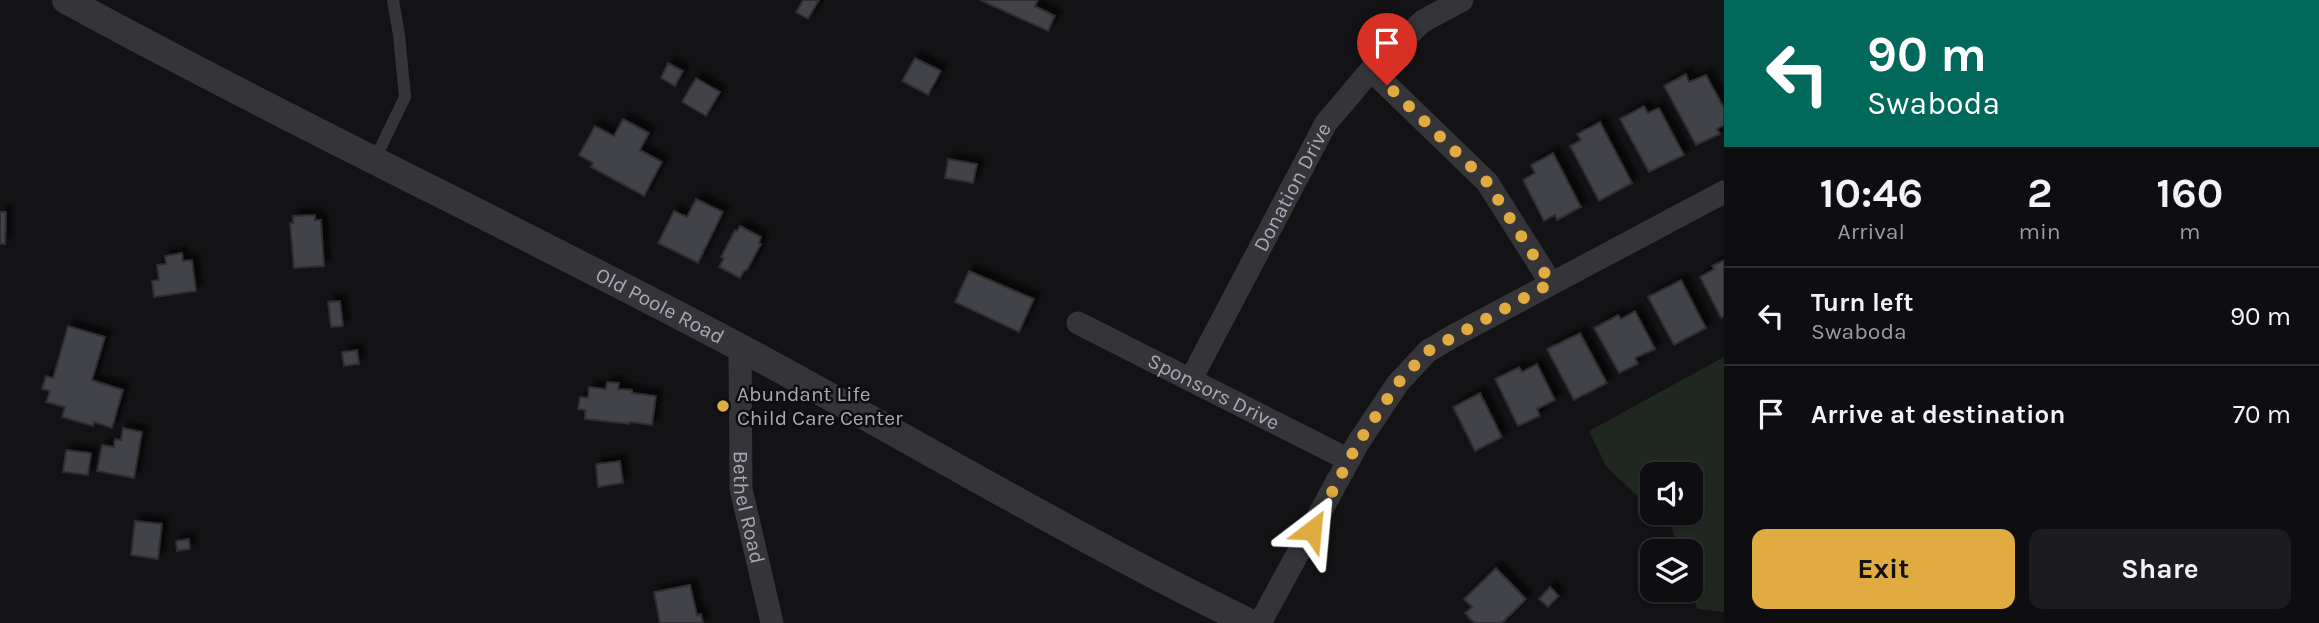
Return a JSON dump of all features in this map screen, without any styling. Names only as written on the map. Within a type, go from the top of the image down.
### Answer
[{"type":"street","name":"Old Poole Road","points":[[66,0],[176,60],[740,348],[1157,578],[1250,623]]},
{"type":"street","name":"Donation Drive","points":[[1191,379],[1326,123],[1371,69],[1423,21],[1462,0]]},
{"type":"street","points":[[1371,69],[1487,182],[1551,283]]},
{"type":"street","points":[[1260,623],[1349,460],[1398,383],[1428,351],[1724,192]]},
{"type":"street","name":"Sponsors Drive","points":[[1078,323],[1349,460]]},
{"type":"street","name":"Bethel Road","points":[[740,348],[741,489],[772,623]]},
{"type":"lane","points":[[374,161],[405,97],[393,0]]},
{"type":"shaded area","points":[[1724,357],[1724,612],[1697,609],[1695,602],[1703,602],[1703,539],[1675,539],[1669,525],[1703,525],[1703,462],[1640,462],[1640,499],[1606,466],[1589,431]]},
{"type":"building","points":[[803,0],[819,0],[808,19],[796,12]]},
{"type":"building","points":[[980,0],[1038,0],[1035,6],[1055,16],[1048,31]]},
{"type":"building","points":[[915,58],[941,71],[928,95],[902,81]]},
{"type":"building","points":[[668,63],[683,71],[675,86],[661,78]]},
{"type":"building","points":[[1686,74],[1689,82],[1706,75],[1724,108],[1724,125],[1717,129],[1720,134],[1696,145],[1664,86]]},
{"type":"building","points":[[696,78],[720,92],[706,116],[682,102]]},
{"type":"building","points":[[1644,106],[1648,113],[1659,108],[1684,155],[1649,172],[1620,119]]},
{"type":"building","points":[[623,119],[649,133],[640,150],[662,162],[644,196],[591,167],[593,163],[579,155],[595,126],[614,136]]},
{"type":"building","points":[[1600,122],[1632,183],[1599,201],[1570,146],[1581,140],[1577,134]]},
{"type":"building","points":[[1553,153],[1581,207],[1557,220],[1555,215],[1544,221],[1523,180],[1535,173],[1531,165]]},
{"type":"building","points":[[948,159],[977,164],[973,183],[945,178]]},
{"type":"building","points":[[696,199],[723,212],[698,263],[658,243],[674,211],[687,217]]},
{"type":"building","points":[[0,212],[6,212],[5,244],[0,244]]},
{"type":"building","points":[[315,215],[315,220],[321,220],[324,266],[294,268],[290,223],[293,223],[293,216]]},
{"type":"building","points":[[740,226],[761,237],[761,244],[740,278],[719,267],[724,258],[721,257],[735,230]]},
{"type":"building","points":[[182,253],[183,261],[192,260],[196,291],[154,297],[152,281],[159,280],[157,265],[166,264],[165,256]]},
{"type":"building","points":[[1724,260],[1724,316],[1721,318],[1700,277]]},
{"type":"building","points":[[969,271],[1034,299],[1019,332],[955,302]]},
{"type":"building","points":[[1681,280],[1706,328],[1674,345],[1648,297]]},
{"type":"building","points":[[340,301],[343,326],[331,327],[328,302]]},
{"type":"building","points":[[1635,311],[1655,349],[1635,358],[1638,364],[1619,373],[1594,328],[1618,315],[1621,319]]},
{"type":"building","points":[[68,326],[105,337],[92,380],[123,390],[112,428],[94,422],[93,426],[62,417],[65,407],[46,402],[50,391],[42,389],[46,376],[53,378]]},
{"type":"building","points":[[1580,333],[1607,383],[1574,400],[1547,349]]},
{"type":"building","points":[[357,350],[359,364],[344,366],[342,352]]},
{"type":"building","points":[[1537,364],[1555,400],[1537,409],[1540,416],[1518,426],[1495,379],[1519,367],[1522,372]]},
{"type":"building","points":[[607,382],[619,383],[618,389],[632,390],[632,393],[656,396],[652,425],[585,419],[585,410],[578,409],[580,397],[588,398],[589,387],[606,389]]},
{"type":"building","points":[[1480,393],[1502,437],[1475,451],[1453,407]]},
{"type":"building","points":[[123,428],[142,432],[134,478],[97,471],[102,445],[114,447],[115,439],[121,440]]},
{"type":"building","points":[[66,450],[91,453],[88,475],[63,472]]},
{"type":"building","points":[[620,461],[623,483],[598,487],[596,464]]},
{"type":"building","points":[[135,521],[162,524],[158,559],[131,555]]},
{"type":"building","points":[[189,539],[190,549],[177,551],[176,541]]},
{"type":"building","points":[[1496,568],[1526,599],[1502,623],[1474,623],[1465,613],[1472,607],[1464,599]]},
{"type":"building","points":[[690,585],[697,615],[701,614],[703,623],[660,623],[654,592]]},
{"type":"building","points":[[1550,587],[1559,596],[1548,607],[1539,599]]},
{"type":"place","name":"Abundant Life Child Care Center","points":[[723,406]]},
{"type":"route","points":[[1312,530],[1358,443],[1398,383],[1428,351],[1551,283],[1487,182],[1387,85]]}]
